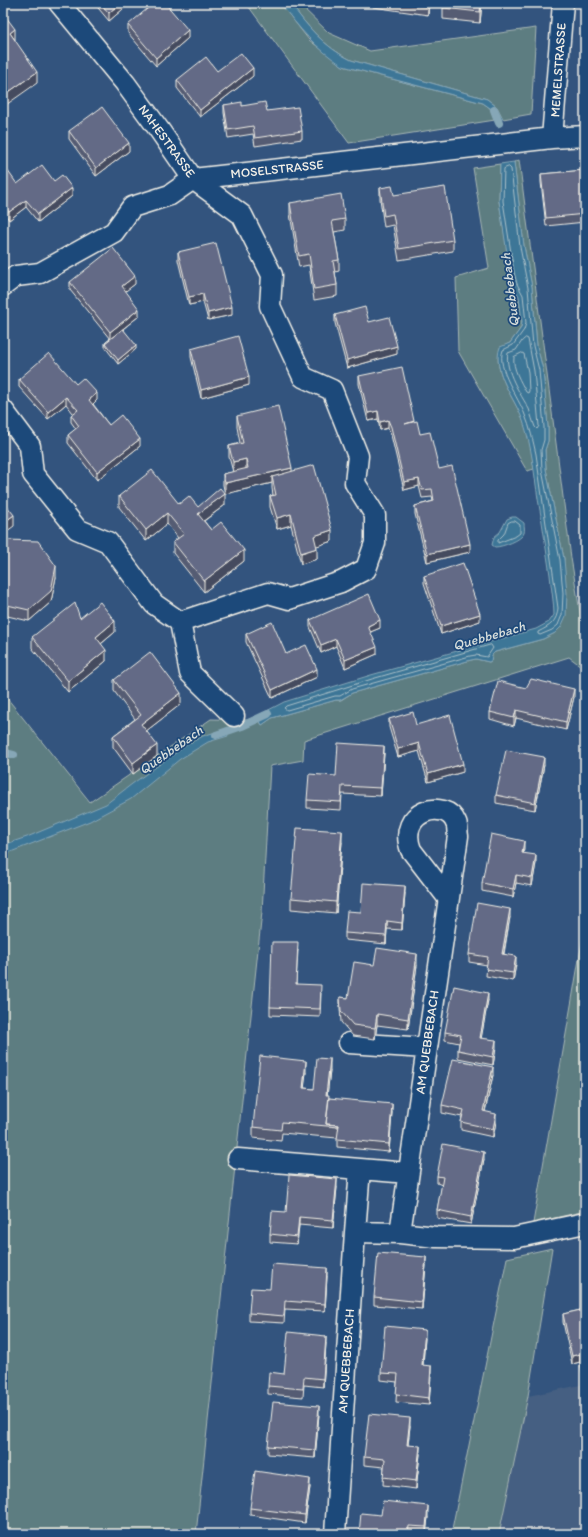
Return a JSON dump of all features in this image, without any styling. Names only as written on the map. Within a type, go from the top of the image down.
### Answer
[{"type":"street","name":"NAHESTRASSE","points":[[59,3],[125,83],[193,179],[242,215],[272,275],[270,306],[303,376],[332,390],[358,456],[355,483],[375,515],[375,543],[366,569],[341,582],[289,599],[268,593],[180,622]]},
{"type":"street","name":"MEMELSTRASSE","points":[[552,138],[563,3]]},
{"type":"street","name":"MOSELSTRASSE","points":[[3,286],[16,276],[40,273],[114,232],[132,207],[170,195],[193,179],[552,138],[585,136]]},
{"type":"street","points":[[3,410],[30,446],[33,474],[77,529],[108,542],[154,604],[180,622],[190,673],[234,716]]},
{"type":"street","name":"AM QUEBBEBACH","points":[[400,1233],[448,898]]},
{"type":"street","points":[[349,1043],[426,1048]]},
{"type":"street","points":[[238,1159],[408,1173]]},
{"type":"street","name":"AM QUEBBEBACH","points":[[334,1534],[360,1169]]},
{"type":"street","points":[[355,1232],[400,1233],[436,1237],[514,1238],[585,1223]]},
{"type":"shaded area","points":[[585,1384],[585,1534],[499,1534],[528,1396]]},
{"type":"green space","points":[[246,3],[280,3],[309,40],[343,66],[483,103],[490,108],[495,120],[349,143]]},
{"type":"green space","points":[[290,3],[298,3],[329,33],[370,51],[536,28],[531,114],[503,119],[497,107],[487,99],[351,60],[332,49],[324,42],[303,20]]},
{"type":"green space","points":[[519,160],[571,558],[585,642],[585,669],[569,657],[304,740],[303,760],[270,766],[262,912],[196,1534],[3,1534],[3,693],[90,802],[211,719],[247,720],[257,716],[262,725],[272,718],[336,700],[341,700],[352,693],[471,660],[476,659],[489,662],[491,661],[492,655],[495,652],[543,639],[555,633],[564,559],[546,469],[545,450],[548,441],[548,427],[543,370],[537,346],[532,287],[524,246],[514,162]]},
{"type":"green space","points":[[500,164],[499,201],[513,286],[520,306],[522,322],[520,329],[510,343],[502,348],[498,356],[502,377],[521,415],[528,435],[534,469],[527,471],[458,351],[456,278],[489,268],[473,168]]},
{"type":"green space","points":[[585,925],[585,1211],[533,1223]]},
{"type":"green space","points":[[552,1248],[528,1396],[499,1534],[451,1534],[507,1258]]},
{"type":"water","points":[[280,3],[290,3],[317,35],[341,55],[351,60],[487,99],[497,107],[503,119],[495,120],[490,108],[483,103],[343,66],[308,38]]},
{"type":"water","points":[[514,162],[524,246],[532,287],[537,346],[543,370],[548,427],[548,441],[545,450],[546,469],[564,559],[567,593],[566,616],[561,627],[555,633],[543,639],[495,652],[492,655],[491,661],[489,662],[476,659],[471,660],[352,693],[340,700],[272,718],[262,725],[257,716],[284,702],[371,675],[536,629],[549,622],[554,615],[550,575],[529,440],[520,413],[501,375],[498,356],[500,347],[510,343],[521,328],[522,322],[519,296],[513,286],[510,273],[499,201],[500,164]]},
{"type":"water","points":[[516,517],[524,523],[524,533],[516,541],[495,547],[492,545],[494,537],[500,532],[507,519]]},
{"type":"water","points":[[225,729],[228,736],[208,742],[180,759],[131,799],[90,821],[3,855],[3,845],[27,837],[106,804],[188,744],[203,736]]},
{"type":"building","points":[[100,3],[120,3],[109,13]]},
{"type":"building","points":[[154,3],[165,3],[188,30],[156,58],[128,25]]},
{"type":"building","points":[[398,3],[428,3],[428,7]]},
{"type":"building","points":[[444,3],[481,3],[480,12],[443,8]]},
{"type":"building","points":[[6,17],[15,29],[10,33],[37,72],[3,96],[3,19]]},
{"type":"building","points":[[241,53],[253,68],[200,110],[177,80],[206,57],[217,71]]},
{"type":"building","points":[[242,102],[242,106],[265,102],[267,111],[298,107],[302,131],[255,138],[253,126],[228,130],[224,105]]},
{"type":"building","points":[[102,107],[129,143],[96,168],[69,131]]},
{"type":"building","points":[[42,165],[54,181],[62,175],[72,188],[38,214],[26,200],[9,212],[3,204],[3,169],[5,167],[17,184]]},
{"type":"building","points":[[585,170],[585,214],[546,218],[541,174]]},
{"type":"building","points":[[392,186],[394,195],[445,187],[453,240],[399,249],[393,214],[384,216],[380,188]]},
{"type":"building","points":[[341,194],[345,219],[332,221],[339,260],[333,261],[337,285],[314,289],[309,254],[299,256],[290,203]]},
{"type":"building","points":[[216,243],[232,307],[208,313],[203,294],[189,297],[178,252]]},
{"type":"building","points":[[113,248],[135,276],[122,286],[139,309],[110,332],[70,282]]},
{"type":"building","points":[[365,307],[369,322],[389,317],[397,346],[347,360],[335,315]]},
{"type":"building","points":[[123,329],[136,345],[118,360],[105,343]]},
{"type":"building","points":[[238,336],[249,377],[201,390],[191,349]]},
{"type":"building","points":[[49,353],[76,384],[83,378],[97,393],[89,400],[109,425],[121,415],[140,439],[97,472],[68,435],[79,426],[71,415],[78,410],[66,397],[48,412],[19,379]]},
{"type":"building","points":[[402,367],[414,421],[405,424],[417,421],[420,434],[430,432],[439,469],[452,466],[470,544],[427,554],[415,506],[434,501],[432,489],[422,490],[419,479],[404,482],[388,420],[380,422],[378,411],[368,413],[359,376]]},
{"type":"building","points":[[278,406],[292,468],[225,483],[223,474],[248,468],[246,459],[233,462],[229,446],[243,443],[237,416]]},
{"type":"building","points":[[314,465],[332,530],[314,536],[317,548],[301,553],[291,514],[277,518],[270,496],[276,495],[272,477]]},
{"type":"building","points":[[152,470],[179,504],[189,496],[198,507],[220,488],[225,494],[198,514],[211,530],[221,522],[244,550],[204,581],[173,542],[184,534],[167,513],[146,530],[119,496]]},
{"type":"building","points":[[3,501],[14,515],[3,523]]},
{"type":"building","points":[[7,540],[38,541],[56,566],[51,591],[29,610],[3,604],[3,543]]},
{"type":"building","points":[[463,563],[480,614],[441,626],[424,576]]},
{"type":"building","points":[[369,594],[380,620],[368,626],[377,647],[345,660],[336,639],[321,645],[310,620]]},
{"type":"building","points":[[100,602],[115,621],[96,637],[106,650],[68,681],[32,637],[75,603],[80,618]]},
{"type":"building","points":[[272,622],[286,654],[306,645],[317,669],[272,690],[246,634]]},
{"type":"building","points":[[150,652],[181,693],[141,724],[157,745],[133,763],[113,736],[141,715],[114,680]]},
{"type":"building","points":[[531,679],[574,689],[566,722],[516,710],[514,718],[490,712],[498,681],[526,688]]},
{"type":"building","points":[[413,712],[416,725],[450,715],[463,764],[428,774],[419,743],[398,749],[389,719]]},
{"type":"building","points":[[338,743],[384,746],[381,788],[342,786],[341,802],[307,800],[309,774],[336,776]]},
{"type":"building","points":[[506,750],[544,757],[535,803],[496,795]]},
{"type":"building","points":[[297,828],[342,831],[336,902],[291,898]]},
{"type":"building","points":[[491,834],[524,841],[522,853],[536,855],[532,878],[516,875],[513,889],[482,883]]},
{"type":"building","points":[[363,883],[405,886],[402,923],[387,921],[386,936],[345,933],[347,911],[361,912]]},
{"type":"building","points":[[477,903],[510,909],[502,954],[516,956],[513,973],[486,969],[488,957],[469,954]]},
{"type":"building","points":[[272,942],[298,942],[296,984],[321,985],[320,1009],[270,1007]]},
{"type":"building","points":[[377,948],[417,954],[408,1019],[377,1014],[375,1028],[353,1025],[341,1011],[340,997],[348,998],[354,962],[374,965]]},
{"type":"building","points":[[454,986],[488,993],[480,1038],[496,1040],[493,1057],[458,1050],[461,1035],[445,1032]]},
{"type":"building","points":[[260,1056],[306,1061],[303,1088],[314,1089],[317,1058],[330,1059],[326,1095],[329,1095],[326,1124],[339,1125],[338,1127],[282,1122],[281,1130],[253,1127]]},
{"type":"building","points":[[453,1059],[493,1067],[483,1111],[496,1114],[493,1129],[461,1122],[464,1110],[442,1105]]},
{"type":"building","points":[[329,1098],[392,1104],[389,1144],[337,1139],[339,1125],[326,1124]]},
{"type":"building","points":[[443,1144],[484,1152],[471,1217],[437,1210],[443,1177],[437,1176]]},
{"type":"building","points":[[289,1175],[337,1179],[333,1220],[299,1217],[297,1237],[270,1234],[272,1211],[286,1212]]},
{"type":"building","points":[[378,1253],[426,1257],[422,1302],[374,1297]]},
{"type":"building","points":[[272,1264],[327,1268],[325,1304],[285,1301],[284,1316],[249,1313],[251,1288],[270,1289]]},
{"type":"building","points":[[585,1309],[584,1372],[580,1354],[572,1356],[563,1314]]},
{"type":"building","points":[[385,1326],[425,1330],[422,1365],[431,1366],[429,1398],[396,1394],[398,1374],[381,1373]]},
{"type":"building","points":[[288,1332],[326,1336],[323,1379],[304,1377],[303,1389],[268,1386],[269,1372],[284,1374]]},
{"type":"building","points":[[273,1402],[319,1406],[315,1450],[268,1446]]},
{"type":"building","points":[[585,1411],[585,1426],[582,1412]]},
{"type":"building","points":[[369,1414],[410,1418],[407,1445],[420,1446],[416,1481],[383,1477],[385,1459],[364,1457]]},
{"type":"building","points":[[255,1471],[310,1479],[305,1515],[250,1508]]},
{"type":"building","points":[[383,1501],[428,1506],[426,1527],[409,1526],[408,1534],[359,1534],[361,1513],[381,1515]]},
{"type":"waterway","name":"Quebbebach","points":[[494,110],[499,123]]},
{"type":"waterway","name":"Quebbebach","points":[[216,735],[242,726],[268,714]]},
{"type":"waterway","points":[[3,752],[14,755]]}]
